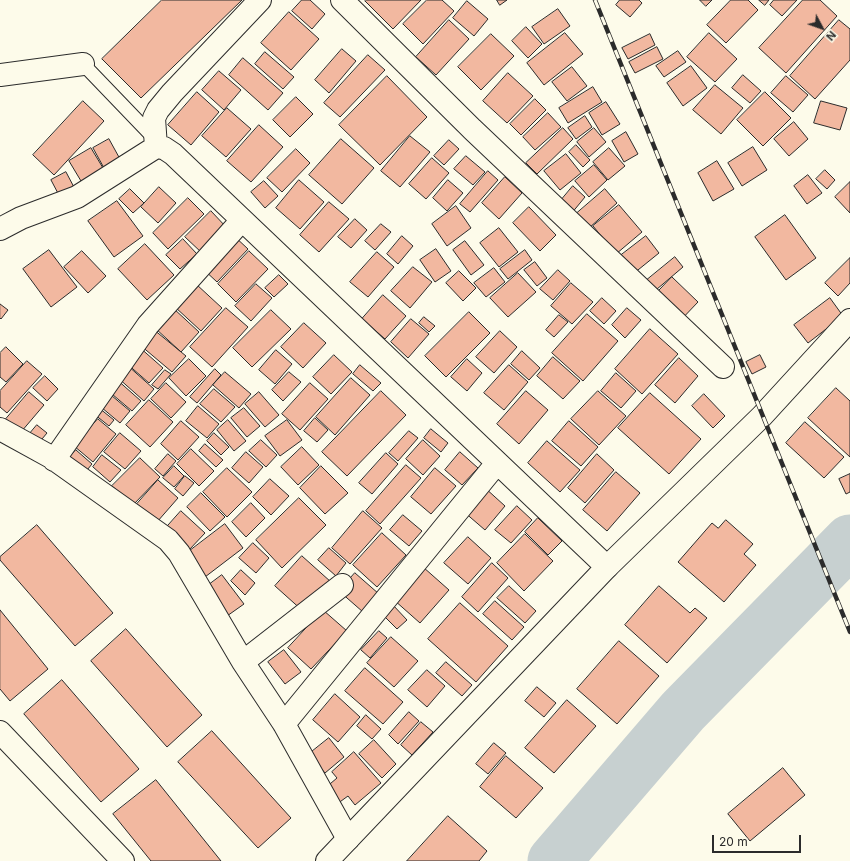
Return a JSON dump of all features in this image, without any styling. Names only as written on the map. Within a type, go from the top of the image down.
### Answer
[{"type":"street","points":[[156,144],[154,118],[158,110],[172,93],[260,0]]},
{"type":"street","points":[[342,0],[472,129],[723,367]]},
{"type":"street","points":[[0,75],[83,64]]},
{"type":"street","points":[[156,144],[173,154],[607,568]]},
{"type":"street","points":[[0,229],[21,218],[77,197],[156,144]]},
{"type":"street","points":[[54,460],[148,325],[242,220]]},
{"type":"street","points":[[327,861],[607,568],[762,416],[850,320]]},
{"type":"street","points":[[0,429],[54,460],[168,540],[179,553],[243,662],[284,724],[348,839]]},
{"type":"street","points":[[284,724],[497,463]]},
{"type":"street","points":[[243,662],[342,585]]},
{"type":"street","points":[[0,732],[123,861]]},
{"type":"lane","points":[[83,64],[156,144]]},
{"type":"building","points":[[162,0],[242,0],[141,98],[102,59]]},
{"type":"building","points":[[302,0],[310,0],[325,14],[312,29],[292,11]]},
{"type":"building","points":[[421,0],[393,29],[365,1]]},
{"type":"building","points":[[427,0],[442,0],[454,11],[423,44],[403,24]]},
{"type":"building","points":[[497,0],[507,0],[500,5]]},
{"type":"building","points":[[620,0],[639,0],[642,3],[630,17],[616,5]]},
{"type":"building","points":[[700,0],[712,0],[706,6]]},
{"type":"building","points":[[731,0],[748,0],[758,10],[726,43],[707,25]]},
{"type":"building","points":[[759,0],[769,0],[765,5]]},
{"type":"building","points":[[774,0],[797,0],[782,16],[770,5]]},
{"type":"building","points":[[803,0],[820,0],[837,16],[786,73],[759,48]]},
{"type":"building","points":[[467,1],[488,19],[474,36],[453,18]]},
{"type":"building","points":[[558,9],[570,26],[544,44],[532,27]]},
{"type":"building","points":[[289,12],[319,39],[291,70],[261,43]]},
{"type":"building","points":[[449,20],[469,39],[436,75],[416,57]]},
{"type":"building","points":[[839,20],[850,29],[850,60],[815,99],[790,76]]},
{"type":"building","points":[[526,27],[542,44],[528,58],[512,41]]},
{"type":"building","points":[[565,33],[583,54],[544,85],[527,63]]},
{"type":"building","points":[[709,33],[737,59],[715,82],[687,57]]},
{"type":"building","points":[[491,34],[514,56],[481,90],[458,67]]},
{"type":"building","points":[[650,34],[655,45],[628,59],[622,48]]},
{"type":"building","points":[[657,47],[663,59],[635,73],[629,62]]},
{"type":"building","points":[[342,49],[356,61],[329,93],[315,80]]},
{"type":"building","points":[[678,51],[686,62],[664,77],[656,66]]},
{"type":"building","points":[[265,52],[294,77],[283,89],[255,64]]},
{"type":"building","points":[[368,55],[385,70],[340,117],[324,103]]},
{"type":"building","points":[[243,58],[283,93],[268,110],[229,75]]},
{"type":"building","points":[[691,66],[707,88],[683,106],[667,83]]},
{"type":"building","points":[[572,67],[587,86],[567,101],[552,82]]},
{"type":"building","points":[[219,71],[241,90],[224,110],[202,90]]},
{"type":"building","points":[[508,73],[533,96],[507,123],[483,101]]},
{"type":"building","points":[[743,75],[761,91],[750,103],[732,88]]},
{"type":"building","points":[[387,76],[427,117],[380,165],[339,125]]},
{"type":"building","points":[[786,76],[808,95],[793,112],[771,93]]},
{"type":"building","points":[[715,85],[743,108],[721,134],[693,110]]},
{"type":"building","points":[[593,87],[602,102],[568,123],[559,108]]},
{"type":"building","points":[[197,92],[219,112],[191,145],[168,125]]},
{"type":"building","points":[[765,92],[791,118],[763,146],[737,120]]},
{"type":"building","points":[[296,97],[313,114],[290,137],[273,120]]},
{"type":"building","points":[[535,99],[546,110],[521,135],[510,124]]},
{"type":"building","points":[[83,101],[104,121],[54,175],[33,155]]},
{"type":"building","points":[[821,101],[847,108],[840,130],[814,123]]},
{"type":"building","points":[[606,102],[620,124],[602,135],[589,113]]},
{"type":"building","points":[[227,108],[251,129],[226,157],[202,136]]},
{"type":"building","points":[[548,113],[561,127],[535,150],[523,137]]},
{"type":"building","points":[[585,116],[592,127],[576,139],[568,128]]},
{"type":"building","points":[[794,122],[808,139],[789,156],[774,139]]},
{"type":"building","points":[[259,125],[283,147],[251,182],[227,161]]},
{"type":"building","points":[[563,128],[573,139],[537,174],[526,163]]},
{"type":"building","points":[[594,128],[606,142],[589,157],[577,142]]},
{"type":"building","points":[[626,132],[638,154],[624,162],[612,141]]},
{"type":"building","points":[[410,136],[430,152],[400,187],[381,171]]},
{"type":"building","points":[[109,139],[120,159],[104,168],[93,148]]},
{"type":"building","points":[[341,139],[374,168],[342,204],[309,175]]},
{"type":"building","points":[[449,140],[459,149],[444,165],[434,156]]},
{"type":"building","points":[[576,145],[590,160],[583,167],[569,152]]},
{"type":"building","points":[[753,147],[767,170],[742,186],[728,163]]},
{"type":"building","points":[[91,148],[106,173],[84,186],[69,161]]},
{"type":"building","points":[[609,148],[625,166],[608,180],[593,162]]},
{"type":"building","points":[[296,149],[310,163],[282,192],[267,178]]},
{"type":"building","points":[[566,154],[581,173],[560,190],[544,171]]},
{"type":"building","points":[[466,156],[485,172],[473,185],[454,169]]},
{"type":"building","points":[[432,158],[449,173],[426,199],[409,184]]},
{"type":"building","points":[[717,161],[734,189],[713,201],[698,173]]},
{"type":"building","points":[[594,165],[607,180],[589,197],[575,181]]},
{"type":"building","points":[[825,170],[835,180],[827,189],[816,179]]},
{"type":"building","points":[[488,171],[498,180],[470,212],[460,204]]},
{"type":"building","points":[[66,172],[76,191],[61,199],[51,180]]},
{"type":"building","points":[[808,175],[822,193],[807,204],[794,186]]},
{"type":"building","points":[[505,177],[522,193],[499,219],[482,203]]},
{"type":"building","points":[[299,180],[324,202],[300,229],[276,208]]},
{"type":"building","points":[[448,180],[463,193],[447,211],[433,198]]},
{"type":"building","points":[[264,181],[278,196],[265,208],[251,192]]},
{"type":"building","points":[[850,182],[850,213],[835,197]]},
{"type":"building","points":[[573,186],[585,197],[571,214],[558,204]]},
{"type":"building","points":[[159,187],[176,203],[158,223],[141,207]]},
{"type":"building","points":[[130,189],[144,203],[133,213],[119,199]]},
{"type":"building","points":[[605,189],[617,203],[589,228],[576,214]]},
{"type":"building","points":[[188,198],[204,214],[168,249],[153,233]]},
{"type":"building","points":[[117,201],[143,236],[114,257],[88,221]]},
{"type":"building","points":[[329,202],[349,219],[319,252],[300,235]]},
{"type":"building","points":[[619,205],[642,232],[616,254],[593,226]]},
{"type":"building","points":[[456,206],[471,228],[447,246],[432,224]]},
{"type":"building","points":[[529,207],[556,235],[540,251],[513,223]]},
{"type":"building","points":[[211,211],[227,228],[202,253],[185,237]]},
{"type":"building","points":[[785,215],[816,258],[786,280],[755,237]]},
{"type":"building","points":[[355,219],[367,230],[351,248],[338,237]]},
{"type":"building","points":[[381,224],[391,232],[375,250],[365,241]]},
{"type":"building","points":[[499,228],[518,252],[499,267],[480,243]]},
{"type":"building","points":[[233,235],[248,249],[217,282],[202,268]]},
{"type":"building","points":[[402,236],[413,246],[398,264],[387,254]]},
{"type":"building","points":[[646,236],[659,253],[633,274],[620,256]]},
{"type":"building","points":[[183,239],[197,254],[180,269],[166,255]]},
{"type":"building","points":[[465,241],[484,265],[471,275],[453,250]]},
{"type":"building","points":[[145,244],[174,275],[147,300],[118,269]]},
{"type":"building","points":[[436,249],[451,271],[435,282],[420,260]]},
{"type":"building","points":[[49,250],[77,287],[51,307],[23,269]]},
{"type":"building","points":[[525,250],[532,260],[508,279],[500,269]]},
{"type":"building","points":[[82,251],[106,276],[88,293],[64,267]]},
{"type":"building","points":[[249,251],[268,269],[236,302],[218,284]]},
{"type":"building","points":[[377,252],[394,267],[368,297],[350,282]]},
{"type":"building","points":[[675,257],[683,267],[650,295],[642,284]]},
{"type":"building","points":[[850,258],[850,283],[838,296],[825,283]]},
{"type":"building","points":[[535,262],[547,278],[537,286],[524,270]]},
{"type":"building","points":[[413,267],[432,282],[410,308],[391,291]]},
{"type":"building","points":[[494,268],[505,282],[486,297],[474,283]]},
{"type":"building","points":[[558,270],[570,281],[553,300],[540,289]]},
{"type":"building","points":[[459,271],[476,288],[463,301],[446,283]]},
{"type":"building","points":[[518,273],[536,292],[508,317],[490,298]]},
{"type":"building","points":[[279,275],[288,284],[274,297],[265,288]]},
{"type":"building","points":[[672,277],[698,302],[678,323],[652,298]]},
{"type":"building","points":[[571,283],[593,302],[572,324],[551,306]]},
{"type":"building","points":[[196,284],[222,308],[201,331],[175,307]]},
{"type":"building","points":[[256,284],[272,298],[251,321],[235,306]]},
{"type":"building","points":[[383,295],[406,316],[385,339],[362,319]]},
{"type":"building","points":[[602,298],[616,311],[604,324],[590,311]]},
{"type":"building","points":[[830,298],[843,316],[808,343],[794,325]]},
{"type":"building","points":[[0,304],[8,310],[1,319],[0,318]]},
{"type":"building","points":[[173,308],[199,332],[181,352],[155,328]]},
{"type":"building","points":[[226,308],[248,327],[212,367],[190,347]]},
{"type":"building","points":[[627,308],[641,320],[625,338],[612,325]]},
{"type":"building","points":[[271,310],[291,329],[252,367],[233,348]]},
{"type":"building","points":[[469,312],[490,333],[446,377],[425,356]]},
{"type":"building","points":[[587,314],[618,341],[583,381],[552,353]]},
{"type":"building","points":[[559,315],[568,322],[554,337],[546,330]]},
{"type":"building","points":[[424,317],[435,326],[429,332],[419,323]]},
{"type":"building","points":[[411,319],[429,334],[408,358],[391,342]]},
{"type":"building","points":[[304,323],[326,343],[303,368],[281,347]]},
{"type":"building","points":[[153,329],[186,356],[172,372],[140,345]]},
{"type":"building","points":[[650,329],[678,354],[642,394],[615,369]]},
{"type":"building","points":[[500,331],[517,347],[494,373],[476,357]]},
{"type":"building","points":[[138,346],[163,368],[149,383],[125,362]]},
{"type":"building","points":[[6,347],[23,364],[6,382],[0,377],[0,353]]},
{"type":"building","points":[[276,350],[292,364],[275,384],[259,370]]},
{"type":"building","points":[[522,351],[540,368],[529,380],[511,364]]},
{"type":"building","points":[[334,355],[352,372],[331,394],[313,377]]},
{"type":"building","points":[[760,355],[766,367],[752,374],[746,362]]},
{"type":"building","points":[[553,357],[580,381],[563,399],[537,376]]},
{"type":"building","points":[[679,358],[698,376],[675,403],[655,385]]},
{"type":"building","points":[[189,359],[206,376],[186,396],[169,378]]},
{"type":"building","points":[[467,359],[482,373],[467,391],[451,377]]},
{"type":"building","points":[[27,361],[42,374],[7,413],[0,407],[0,391]]},
{"type":"building","points":[[127,365],[154,389],[144,401],[117,377]]},
{"type":"building","points":[[360,365],[381,383],[373,391],[353,374]]},
{"type":"building","points":[[509,365],[528,382],[504,410],[484,393]]},
{"type":"building","points":[[215,369],[221,375],[197,403],[190,397]]},
{"type":"building","points":[[165,370],[171,374],[158,389],[152,385]]},
{"type":"building","points":[[225,372],[251,394],[239,408],[213,385]]},
{"type":"building","points":[[289,372],[301,382],[283,401],[272,390]]},
{"type":"building","points":[[616,373],[636,391],[621,408],[601,391]]},
{"type":"building","points":[[45,376],[58,389],[47,401],[33,388]]},
{"type":"building","points":[[115,378],[141,401],[132,411],[106,389]]},
{"type":"building","points":[[351,378],[370,395],[335,435],[316,417]]},
{"type":"building","points":[[166,383],[186,402],[171,418],[151,399]]},
{"type":"building","points":[[310,383],[328,399],[300,430],[282,414]]},
{"type":"building","points":[[836,388],[850,401],[850,457],[808,418]]},
{"type":"building","points":[[214,389],[235,407],[221,422],[200,404]]},
{"type":"building","points":[[105,390],[130,411],[120,423],[95,402]]},
{"type":"building","points":[[381,391],[406,415],[347,476],[322,452]]},
{"type":"building","points":[[526,391],[548,410],[519,444],[497,424]]},
{"type":"building","points":[[598,391],[626,416],[599,445],[571,419]]},
{"type":"building","points":[[29,392],[44,405],[21,432],[6,419]]},
{"type":"building","points":[[259,392],[279,415],[265,427],[245,404]]},
{"type":"building","points":[[650,393],[701,439],[669,474],[618,428]]},
{"type":"building","points":[[704,394],[725,416],[713,428],[692,406]]},
{"type":"building","points":[[149,400],[173,422],[150,447],[126,425]]},
{"type":"building","points":[[198,406],[219,424],[207,438],[186,421]]},
{"type":"building","points":[[99,408],[114,420],[109,426],[94,414]]},
{"type":"building","points":[[244,408],[260,426],[247,437],[231,418]]},
{"type":"building","points":[[315,418],[328,430],[317,442],[304,431]]},
{"type":"building","points":[[98,419],[116,434],[93,462],[74,446]]},
{"type":"building","points":[[228,420],[246,441],[234,451],[217,430]]},
{"type":"building","points":[[287,420],[302,440],[280,456],[265,436]]},
{"type":"building","points":[[181,421],[199,437],[178,460],[161,444]]},
{"type":"building","points":[[569,421],[598,447],[581,466],[552,441]]},
{"type":"building","points":[[805,422],[844,457],[824,478],[786,443]]},
{"type":"building","points":[[37,425],[47,433],[37,445],[27,437]]},
{"type":"building","points":[[431,429],[448,443],[441,452],[424,438]]},
{"type":"building","points":[[409,431],[418,438],[398,461],[389,453]]},
{"type":"building","points":[[120,433],[141,451],[125,469],[104,452]]},
{"type":"building","points":[[214,433],[229,447],[221,455],[207,441]]},
{"type":"building","points":[[261,440],[277,455],[266,467],[249,451]]},
{"type":"building","points":[[423,440],[440,456],[423,475],[406,459]]},
{"type":"building","points":[[547,441],[580,470],[560,492],[528,463]]},
{"type":"building","points":[[205,444],[223,460],[216,467],[199,451]]},
{"type":"building","points":[[302,447],[319,465],[298,485],[281,467]]},
{"type":"building","points":[[191,449],[214,471],[199,486],[177,464]]},
{"type":"building","points":[[76,450],[92,464],[83,475],[66,461]]},
{"type":"building","points":[[246,452],[263,467],[249,483],[232,468]]},
{"type":"building","points":[[460,452],[478,468],[462,485],[445,470]]},
{"type":"building","points":[[386,453],[398,464],[372,494],[359,483]]},
{"type":"building","points":[[168,454],[176,461],[163,476],[155,469]]},
{"type":"building","points":[[597,454],[614,470],[585,503],[568,488]]},
{"type":"building","points":[[102,455],[121,470],[110,482],[93,467]]},
{"type":"building","points":[[140,458],[160,477],[133,505],[112,486]]},
{"type":"building","points":[[406,465],[421,478],[380,524],[366,511]]},
{"type":"building","points":[[174,466],[184,476],[174,487],[163,478]]},
{"type":"building","points":[[321,466],[348,493],[325,514],[300,488]]},
{"type":"building","points":[[227,468],[252,492],[227,517],[203,492]]},
{"type":"building","points":[[435,468],[456,486],[431,514],[411,497]]},
{"type":"building","points":[[616,472],[640,493],[607,531],[583,510]]},
{"type":"building","points":[[850,474],[850,492],[846,494],[839,479]]},
{"type":"building","points":[[185,476],[194,483],[183,496],[175,489]]},
{"type":"building","points":[[270,479],[289,496],[271,515],[253,497]]},
{"type":"building","points":[[158,480],[178,498],[157,522],[137,504]]},
{"type":"building","points":[[484,487],[505,506],[485,530],[463,511]]},
{"type":"building","points":[[201,493],[225,517],[210,531],[187,507]]},
{"type":"building","points":[[299,498],[326,525],[282,568],[256,540]]},
{"type":"building","points":[[251,503],[265,518],[246,537],[232,522]]},
{"type":"building","points":[[517,506],[532,520],[511,543],[495,530]]},
{"type":"building","points":[[181,511],[205,533],[189,550],[165,529]]},
{"type":"building","points":[[363,511],[382,528],[350,564],[332,548]]},
{"type":"building","points":[[403,515],[422,531],[409,546],[390,530]]},
{"type":"building","points":[[538,518],[562,541],[548,555],[525,532]]},
{"type":"building","points":[[726,520],[753,544],[744,554],[756,565],[724,602],[678,562],[712,523],[718,528]]},
{"type":"building","points":[[225,524],[243,548],[205,577],[187,553]]},
{"type":"building","points":[[37,525],[113,613],[75,646],[0,560],[0,557]]},
{"type":"building","points":[[382,533],[406,555],[377,587],[353,565]]},
{"type":"building","points":[[525,534],[553,561],[524,591],[497,563]]},
{"type":"building","points":[[468,537],[491,558],[468,584],[444,563]]},
{"type":"building","points":[[253,543],[269,558],[256,573],[239,558]]},
{"type":"building","points":[[329,548],[346,563],[336,576],[318,560]]},
{"type":"building","points":[[302,556],[331,582],[304,612],[275,586]]},
{"type":"building","points":[[492,563],[508,578],[478,612],[462,597]]},
{"type":"building","points":[[423,567],[449,590],[420,623],[394,600]]},
{"type":"building","points":[[241,570],[255,583],[245,595],[231,581]]},
{"type":"building","points":[[355,573],[379,594],[363,612],[339,591]]},
{"type":"building","points":[[222,575],[244,604],[227,616],[206,587]]},
{"type":"building","points":[[509,586],[536,611],[525,623],[497,598]]},
{"type":"building","points":[[659,586],[690,613],[695,608],[707,618],[667,663],[625,625]]},
{"type":"building","points":[[495,601],[524,627],[512,640],[483,614]]},
{"type":"building","points":[[460,603],[508,646],[476,682],[428,639]]},
{"type":"building","points":[[392,604],[407,620],[397,629],[382,614]]},
{"type":"building","points":[[0,610],[48,669],[10,701],[0,689]]},
{"type":"building","points":[[323,610],[347,631],[311,669],[288,648]]},
{"type":"building","points":[[126,629],[202,715],[167,747],[91,661]]},
{"type":"building","points":[[379,631],[387,638],[370,658],[361,650]]},
{"type":"building","points":[[391,637],[418,661],[394,687],[367,663]]},
{"type":"building","points":[[619,641],[659,676],[617,724],[577,689]]},
{"type":"building","points":[[284,650],[301,672],[285,684],[268,662]]},
{"type":"building","points":[[446,662],[472,685],[462,696],[436,673]]},
{"type":"building","points":[[365,668],[403,702],[383,724],[345,691]]},
{"type":"building","points":[[427,670],[445,686],[427,707],[408,690]]},
{"type":"building","points":[[62,680],[139,769],[101,802],[24,714]]},
{"type":"building","points":[[537,687],[556,703],[544,717],[525,701]]},
{"type":"building","points":[[335,694],[360,717],[338,742],[313,720]]},
{"type":"building","points":[[567,700],[596,726],[554,773],[525,748]]},
{"type":"building","points":[[409,712],[419,721],[398,744],[389,735]]},
{"type":"building","points":[[366,715],[381,729],[372,739],[357,726]]},
{"type":"building","points":[[421,722],[433,732],[412,755],[401,745]]},
{"type":"building","points":[[212,731],[291,818],[258,848],[178,762]]},
{"type":"building","points":[[329,738],[344,757],[325,773],[309,754]]},
{"type":"building","points":[[374,740],[396,764],[382,778],[359,754]]},
{"type":"building","points":[[494,743],[506,753],[488,774],[476,764]]},
{"type":"building","points":[[354,752],[381,783],[355,805],[348,796],[337,804],[324,789],[337,778],[332,772]]},
{"type":"building","points":[[506,756],[543,788],[516,818],[480,787]]},
{"type":"building","points":[[783,768],[805,795],[750,841],[728,814]]},
{"type":"building","points":[[156,780],[221,861],[151,861],[113,814]]},
{"type":"building","points":[[448,816],[487,851],[479,861],[407,861]]},
{"type":"waterway","points":[[554,861],[683,711],[850,541]]},
{"type":"railway","points":[[595,0],[850,632]]}]
